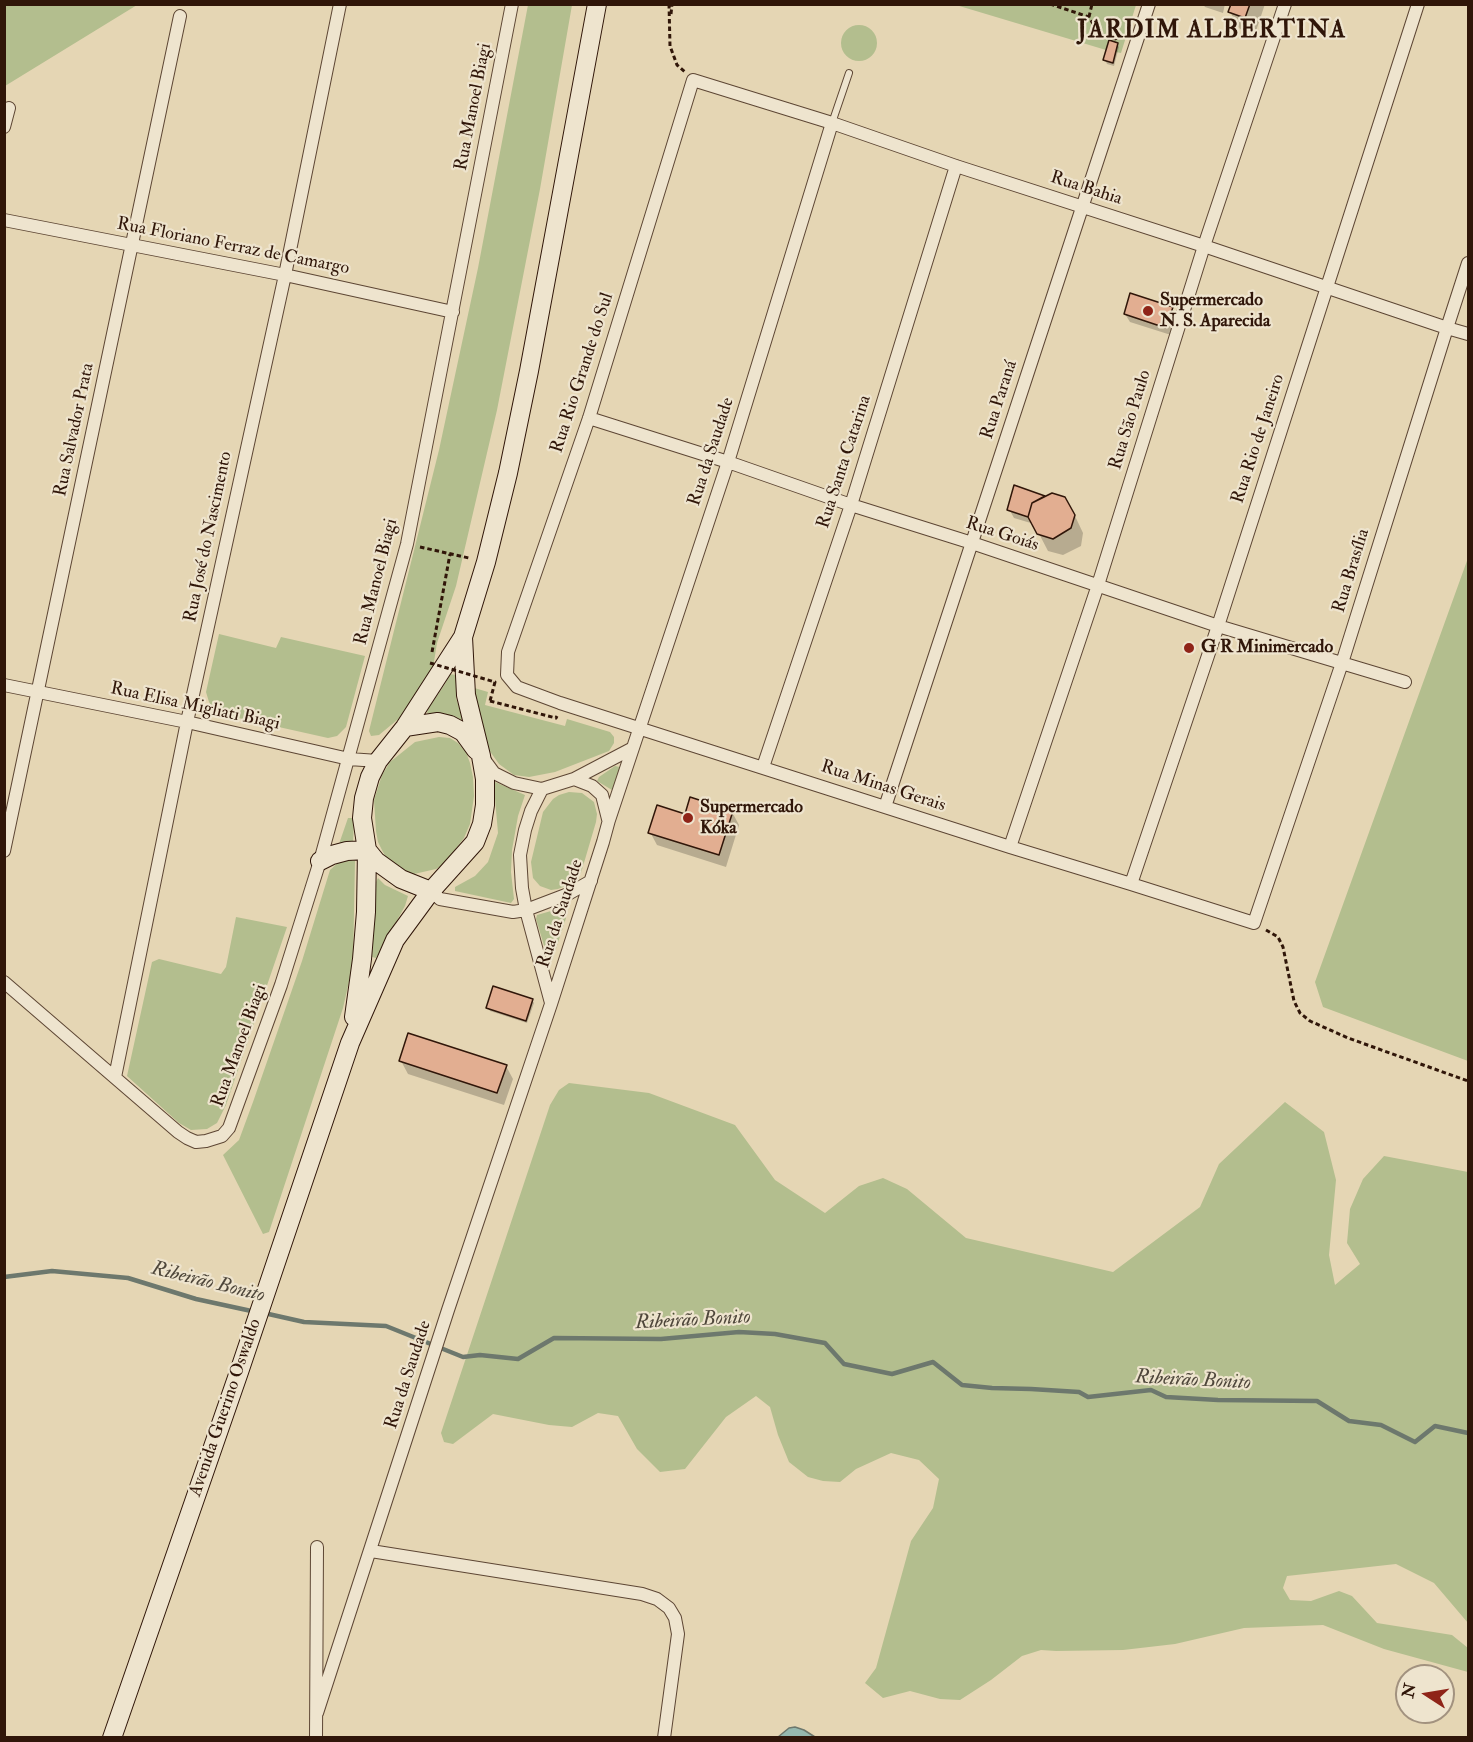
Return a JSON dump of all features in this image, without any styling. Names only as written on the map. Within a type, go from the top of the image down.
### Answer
[{"type":"main road","points":[[463,637],[486,562],[508,473],[597,4]]},
{"type":"main road","name":"Avenida Guerino Oswaldo","points":[[350,1042],[366,912],[367,850],[362,818],[364,798],[370,777],[378,761],[405,727],[463,637]]},
{"type":"main road","name":"Avenida Guerino Oswaldo","points":[[112,1737],[239,1372],[350,1042],[395,940],[431,891],[475,842],[482,824],[485,779],[466,695],[463,637]]},
{"type":"main road","points":[[405,727],[438,722],[450,725],[463,732],[481,756]]},
{"type":"main road","points":[[320,861],[347,851],[367,850],[376,861],[401,879],[431,891]]},
{"type":"street","name":"Rua José do Nascimento","points":[[115,1077],[187,722],[285,275],[340,4]]},
{"type":"street","name":"Rua Manoel Biagi","points":[[115,1077],[178,1132],[196,1142],[222,1136],[229,1128],[281,985],[320,861],[407,544],[512,4]]},
{"type":"street","name":"Rua Paraná","points":[[885,807],[1149,4]]},
{"type":"street","name":"Rua São Paulo","points":[[1010,847],[1098,585],[1204,246],[1285,4]]},
{"type":"street","name":"Rua Rio de Janeiro","points":[[1131,884],[1218,626],[1418,4]]},
{"type":"street","name":"Rua Salvador Prata","points":[[4,851],[180,16]]},
{"type":"street","name":"Rua Bahia","points":[[693,80],[832,123],[1468,334]]},
{"type":"street","name":"Rua Rio Grande do Sul","points":[[507,675],[508,652],[589,418],[693,80]]},
{"type":"street","points":[[4,127],[9,108]]},
{"type":"street","name":"Rua da Saudade","points":[[317,1713],[728,462],[832,123]]},
{"type":"street","name":"Rua Santa Catarina","points":[[763,767],[850,505],[956,166]]},
{"type":"street","name":"Rua Floriano Ferraz de Camargo","points":[[4,220],[285,275],[453,312]]},
{"type":"street","name":"Rua Brasília","points":[[1254,923],[1342,663],[1468,263]]},
{"type":"street","name":"Rua Goiás","points":[[589,418],[728,462],[850,505],[972,543],[1218,626],[1406,682]]},
{"type":"street","name":"Rua Minas Gerais","points":[[507,675],[517,687],[639,728],[1254,923]]},
{"type":"street","name":"Rua Elisa Migliati Biagi","points":[[4,685],[187,722],[349,759],[378,761]]},
{"type":"street","points":[[481,756],[495,773],[514,783],[543,789],[574,779],[633,748]]},
{"type":"street","points":[[574,779],[592,786],[602,795],[609,820]]},
{"type":"street","points":[[543,789],[531,811],[520,855],[526,910],[551,1004]]},
{"type":"street","points":[[431,891],[440,899],[513,912],[526,910],[568,894],[591,881]]},
{"type":"street","points":[[4,982],[115,1077]]},
{"type":"street","points":[[316,1737],[317,1547]]},
{"type":"street","points":[[371,1551],[642,1594],[657,1599],[669,1608],[675,1618],[678,1634],[664,1737]]},
{"type":"lane","points":[[832,123],[849,73]]},
{"type":"path","points":[[671,4],[670,46],[677,65],[693,80]]},
{"type":"path","points":[[1050,4],[1089,17],[1099,34],[1116,39],[1116,42]]},
{"type":"path","points":[[1089,17],[1092,4]]},
{"type":"path","points":[[407,544],[486,562]]},
{"type":"path","points":[[432,652],[450,554]]},
{"type":"path","points":[[430,663],[495,682],[490,700],[556,718]]},
{"type":"path","points":[[1254,923],[1278,937],[1294,1001],[1300,1014],[1348,1038],[1468,1081]]},
{"type":"green space","points":[[5,4],[137,4],[137,5],[5,86]]},
{"type":"green space","points":[[528,5],[572,5],[540,189],[497,410],[456,586],[437,643],[433,668],[408,711],[379,735],[371,736],[369,731],[439,450],[478,268]]},
{"type":"green space","points":[[956,5],[1136,5],[1121,53],[1116,52],[1118,43],[1116,42],[1109,40],[1106,50]]},
{"type":"green space","points":[[859,25],[872,30],[877,43],[872,56],[859,61],[846,56],[841,43],[846,30]]},
{"type":"green space","points":[[1468,558],[1468,1061],[1323,1007],[1315,982]]},
{"type":"green space","points":[[219,634],[276,648],[281,637],[365,656],[346,727],[337,736],[328,738],[216,713],[206,692]]},
{"type":"green space","points":[[450,674],[456,675],[456,698],[462,720],[443,713],[427,713]]},
{"type":"green space","points":[[471,687],[488,692],[485,705],[565,726],[567,719],[610,732],[614,737],[614,743],[609,751],[555,772],[529,777],[514,775],[499,764],[489,750]]},
{"type":"green space","points":[[439,737],[450,738],[458,743],[466,752],[470,763],[474,796],[470,824],[464,838],[445,863],[436,869],[414,874],[388,861],[383,852],[376,831],[374,800],[382,775],[390,762],[415,742]]},
{"type":"green space","points":[[615,766],[620,767],[612,790],[597,781]]},
{"type":"green space","points":[[495,782],[525,795],[518,816],[512,850],[511,872],[514,899],[511,903],[455,891],[455,887],[475,876],[488,862],[498,833]]},
{"type":"green space","points":[[569,792],[582,793],[594,802],[596,822],[581,873],[568,885],[551,890],[540,886],[533,878],[531,862],[543,812],[553,799]]},
{"type":"green space","points":[[348,818],[354,818],[353,845],[339,844]]},
{"type":"green space","points":[[348,859],[355,861],[353,964],[343,1008],[269,1232],[263,1234],[223,1155],[239,1140],[302,961],[330,870],[340,861]]},
{"type":"green space","points":[[378,878],[385,885],[408,896],[405,906],[376,958],[372,957]]},
{"type":"green space","points":[[558,909],[565,914],[566,918],[552,961],[549,962],[536,919],[537,915]]},
{"type":"green space","points":[[236,917],[287,927],[226,1105],[217,1123],[207,1129],[191,1130],[179,1123],[127,1076],[152,962],[159,959],[221,974],[226,967]]},
{"type":"green space","points":[[569,1083],[649,1093],[735,1125],[775,1180],[825,1213],[859,1186],[883,1178],[907,1189],[966,1238],[1113,1272],[1200,1207],[1219,1164],[1285,1102],[1324,1132],[1336,1180],[1329,1255],[1335,1285],[1360,1264],[1347,1243],[1350,1209],[1363,1179],[1384,1156],[1468,1172],[1468,1623],[1434,1583],[1396,1564],[1287,1576],[1283,1588],[1290,1600],[1311,1601],[1339,1591],[1352,1596],[1377,1623],[1452,1635],[1468,1648],[1468,1672],[1455,1668],[1455,1664],[1439,1664],[1384,1649],[1323,1625],[1244,1628],[1175,1644],[1123,1650],[1041,1650],[1022,1656],[960,1700],[940,1699],[910,1691],[883,1698],[865,1683],[876,1668],[911,1541],[933,1508],[939,1479],[919,1460],[891,1453],[856,1469],[840,1482],[808,1477],[789,1462],[770,1407],[756,1396],[726,1417],[685,1469],[660,1472],[637,1449],[618,1416],[598,1413],[572,1427],[493,1414],[453,1444],[444,1442],[441,1433],[550,1105],[559,1090]]},
{"type":"water","points":[[795,1727],[815,1737],[778,1737],[789,1728]]},
{"type":"building","points":[[1231,4],[1250,4],[1245,18],[1228,12]]},
{"type":"building","points":[[1109,40],[1118,43],[1113,63],[1103,60]]},
{"type":"building","name":"Supermercado N. S. Aparecida","points":[[1130,293],[1173,307],[1166,328],[1124,314]]},
{"type":"building","points":[[1014,485],[1045,496],[1032,503],[1028,517],[1007,510]]},
{"type":"building","points":[[1052,493],[1065,497],[1075,515],[1071,528],[1053,539],[1037,534],[1028,517],[1032,503]]},
{"type":"building","points":[[690,797],[733,811],[719,855],[648,833],[657,805],[685,814]]},
{"type":"building","points":[[493,986],[533,999],[526,1021],[486,1008]]},
{"type":"building","points":[[408,1033],[507,1065],[497,1093],[399,1061]]},
{"type":"waterway","name":"Ribeirão Bonito","points":[[4,1277],[52,1271],[128,1278],[196,1299],[256,1312]]},
{"type":"waterway","name":"Ribeirão Bonito","points":[[264,1313],[304,1322],[386,1326],[463,1357],[480,1355],[518,1359],[554,1338],[661,1339],[739,1332],[775,1334],[825,1343],[844,1364],[892,1374],[933,1362],[962,1385],[1079,1392],[1088,1397],[1151,1390],[1166,1397],[1317,1401],[1349,1421],[1381,1425],[1415,1442],[1435,1426],[1468,1433]]},
{"type":"place","name":"Supermercado N. S. Aparecida","points":[[1148,311]]},
{"type":"place","name":"G R Minimercado","points":[[1189,648]]},
{"type":"place","name":"Supermercado Kóka","points":[[688,818]]},
{"type":"district","name":"JARDIM ALBERTINA","points":[[1212,32]]}]
